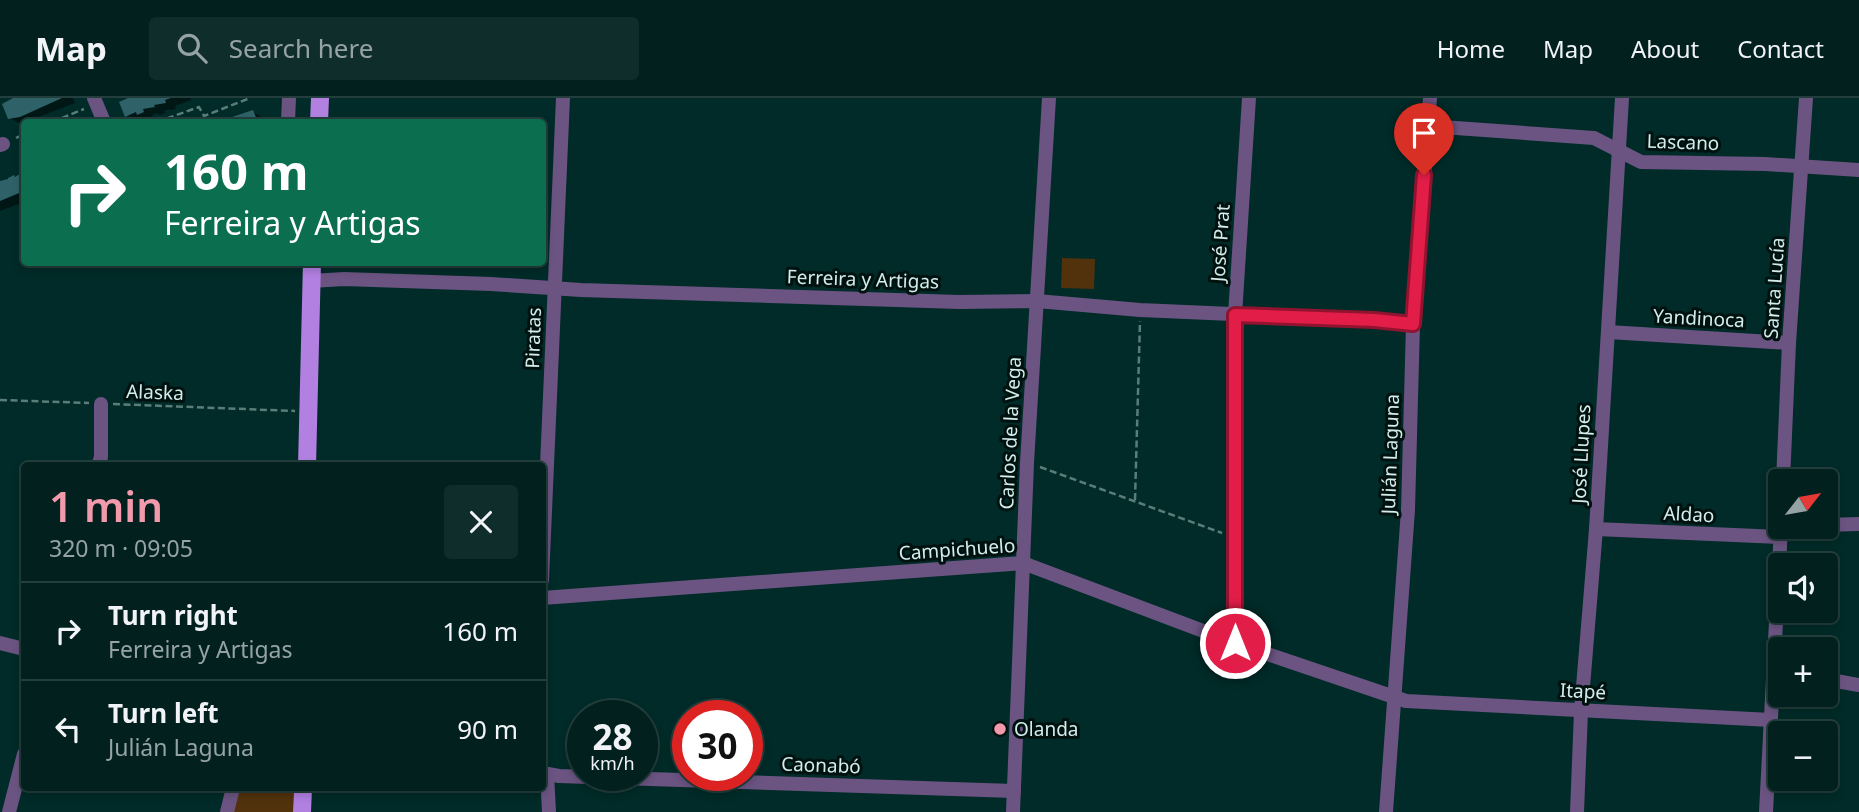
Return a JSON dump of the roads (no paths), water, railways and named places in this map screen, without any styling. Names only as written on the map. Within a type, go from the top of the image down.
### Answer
[{"type":"main road","points":[[318,119],[320,98]]},
{"type":"main road","points":[[307,462],[312,272]]},
{"type":"main road","points":[[302,812],[303,791]]},
{"type":"street","points":[[288,119],[289,98]]},
{"type":"street","name":"Piratas","points":[[546,483],[563,98]]},
{"type":"street","name":"Carlos de la Vega","points":[[1013,812],[1027,463],[1049,98]]},
{"type":"street","name":"José Prat","points":[[1235,643],[1235,315],[1249,98]]},
{"type":"street","name":"Julián Laguna","points":[[1386,812],[1408,510],[1413,324],[1430,98]]},
{"type":"street","name":"José Llupes","points":[[1577,812],[1581,710],[1596,529],[1622,98]]},
{"type":"street","name":"Santa Lucía","points":[[1784,469],[1789,343],[1806,98]]},
{"type":"street","points":[[95,101],[103,119]]},
{"type":"street","name":"Lascano","points":[[1428,126],[1594,138],[1641,162],[1859,170]]},
{"type":"street","name":"Ferreira y Artigas","points":[[312,272],[384,281],[959,302],[1037,301],[1140,310],[1413,324]]},
{"type":"street","name":"Yandinoca","points":[[1608,332],[1789,343]]},
{"type":"street","points":[[99,462],[101,404]]},
{"type":"street","points":[[1838,525],[1859,524]]},
{"type":"street","name":"Aldao","points":[[1596,529],[1768,532]]},
{"type":"street","points":[[1778,637],[1781,539]]},
{"type":"street","name":"Campichuelo","points":[[546,598],[1023,562],[1235,643],[1393,698]]},
{"type":"street","points":[[0,643],[21,648]]},
{"type":"street","points":[[1838,681],[1859,685]]},
{"type":"street","name":"Itapé","points":[[1393,698],[1406,701],[1771,720]]},
{"type":"street","points":[[1766,812],[1773,707]]},
{"type":"street","points":[[9,812],[21,766]]},
{"type":"street","name":"Caonabó","points":[[546,773],[1014,791]]},
{"type":"street","points":[[546,783],[549,812]]},
{"type":"street","points":[[227,812],[232,791]]},
{"type":"place","name":"Olanda","points":[[1000,729]]}]
